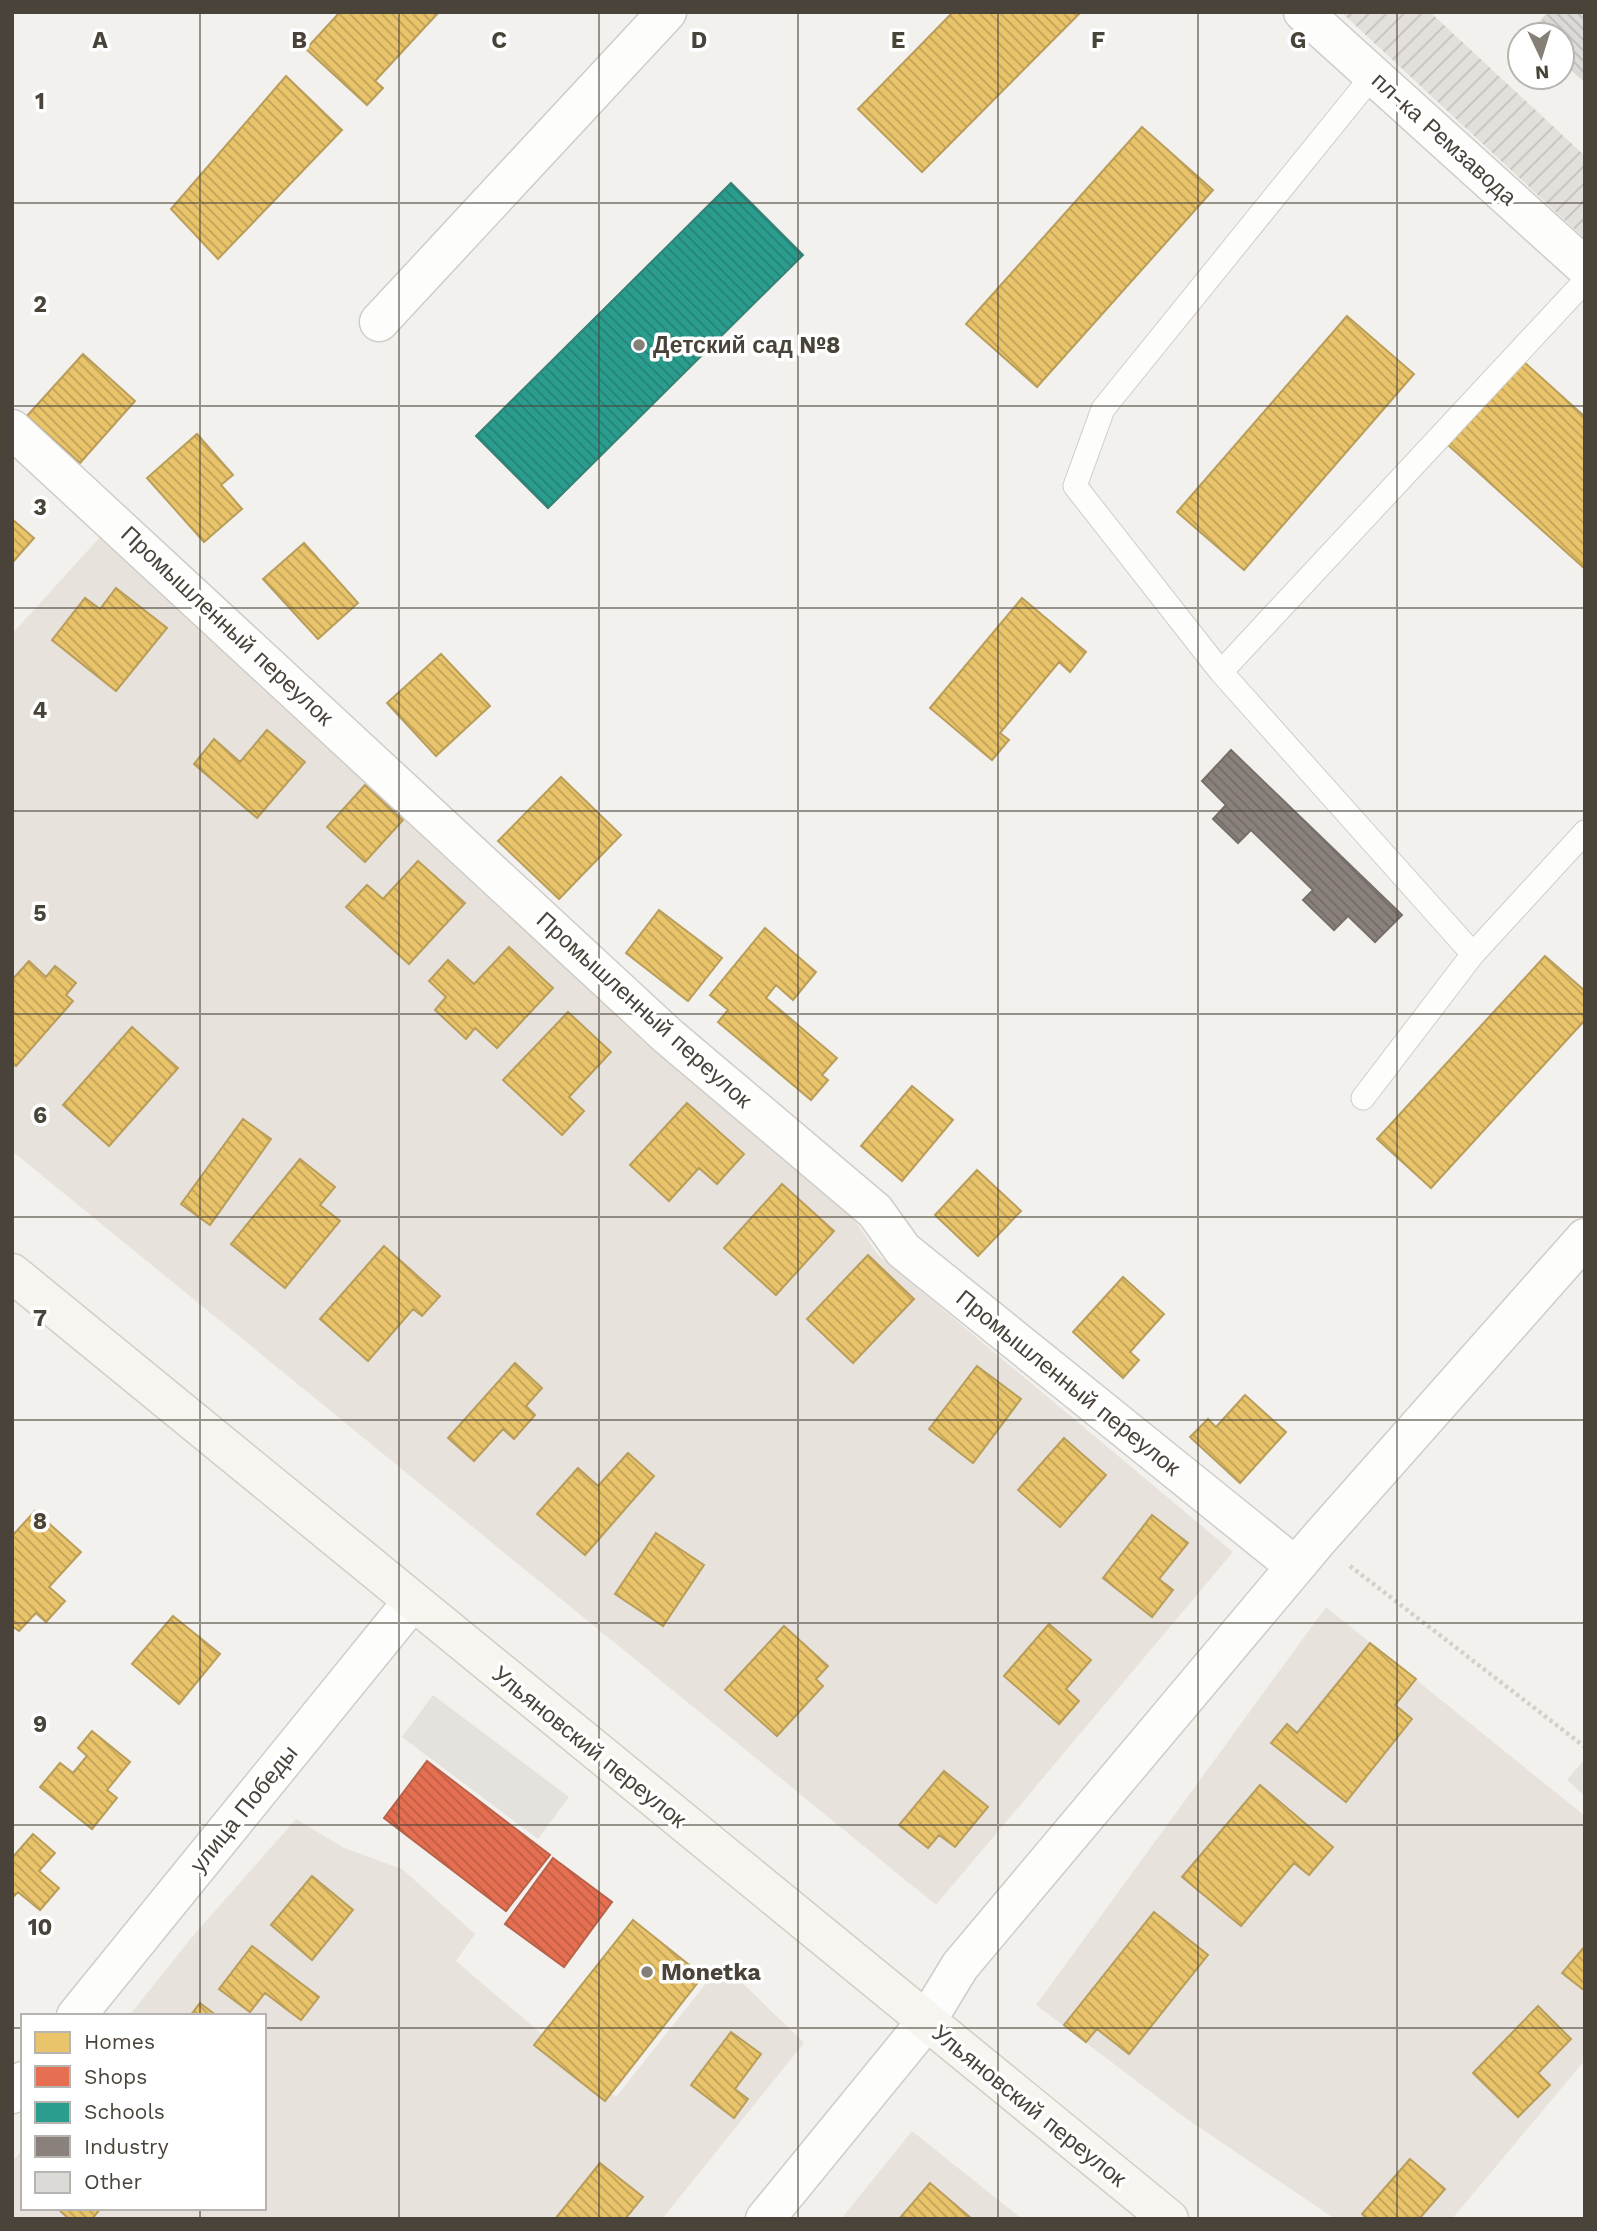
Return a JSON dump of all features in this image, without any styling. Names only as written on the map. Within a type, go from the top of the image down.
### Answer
[{"type":"main road","name":"Ульяновский переулок","points":[[12,1273],[1169,2219]]},
{"type":"street","points":[[379,322],[667,12]]},
{"type":"street","name":"пл-ка Ремзавода","points":[[1303,12],[1585,267]]},
{"type":"street","name":"Промышленный переулок","points":[[12,429],[668,1036],[875,1211],[903,1250],[1306,1553]]},
{"type":"street","points":[[765,2219],[926,2022],[960,1966],[1306,1553],[1585,1238]]},
{"type":"street","name":"улица Победы","points":[[78,2014],[412,1602]]},
{"type":"lane","points":[[1374,74],[1103,409],[1075,486],[1221,672],[1473,954]]},
{"type":"lane","points":[[1221,672],[1585,281]]},
{"type":"lane","points":[[1363,1098],[1473,954],[1585,832]]},
{"type":"path","points":[[1306,1553],[1585,1747]]},
{"type":"shaded area","points":[[1341,12],[1430,12],[1506,83],[1506,91],[1515,91],[1585,156],[1585,239]]},
{"type":"shaded area","points":[[101,536],[856,1222],[878,1255],[1233,1552],[936,1905],[12,1151],[12,634]]},
{"type":"shaded area","points":[[1326,1607],[1585,1816],[1585,2060],[1452,2219],[1335,2219],[1184,2117],[1036,2005]]},
{"type":"shaded area","points":[[433,1695],[569,1797],[538,1839],[402,1737]]},
{"type":"shaded area","points":[[1585,1759],[1585,1796],[1567,1780]]},
{"type":"shaded area","points":[[296,1819],[344,1848],[402,1869],[475,1934],[456,1961],[616,2097],[722,1963],[804,2043],[662,2219],[12,2219],[12,2162],[21,2151],[21,2210],[266,2210],[266,2014],[131,2014],[192,1937]]},
{"type":"shaded area","points":[[912,2131],[1022,2219],[841,2219]]},
{"type":"building: Homes","points":[[340,12],[439,12],[375,81],[383,88],[367,105],[306,49]]},
{"type":"building: Homes","points":[[953,12],[1081,12],[922,172],[858,109]]},
{"type":"building: Homes","points":[[286,76],[342,130],[218,259],[171,209]]},
{"type":"building: Homes","points":[[1142,127],[1213,190],[1037,387],[966,324]]},
{"type":"building: Homes","points":[[1347,316],[1414,374],[1244,570],[1177,512]]},
{"type":"building: Homes","points":[[83,354],[135,401],[80,463],[27,416]]},
{"type":"building: Homes","points":[[1524,362],[1585,417],[1585,569],[1448,445]]},
{"type":"building: Homes","points":[[197,434],[233,475],[221,485],[242,509],[204,542],[147,478]]},
{"type":"building: Homes","points":[[12,519],[34,538],[12,563]]},
{"type":"building: Homes","points":[[304,543],[358,603],[318,639],[263,579]]},
{"type":"building: Homes","points":[[116,588],[167,628],[116,691],[52,640],[85,598],[100,609]]},
{"type":"building: Homes","points":[[1022,598],[1086,652],[1070,672],[1059,662],[1000,733],[1009,740],[992,760],[930,708]]},
{"type":"building: Homes","points":[[441,654],[490,706],[436,756],[387,703]]},
{"type":"building: Homes","points":[[267,730],[305,762],[257,818],[194,764],[214,739],[240,762]]},
{"type":"building: Homes","points":[[561,777],[621,835],[559,899],[498,841]]},
{"type":"building: Homes","points":[[365,785],[403,820],[365,862],[327,827]]},
{"type":"building: Homes","points":[[418,861],[465,903],[409,964],[346,907],[367,885],[383,899]]},
{"type":"building: Homes","points":[[659,910],[722,958],[688,1001],[626,953]]},
{"type":"building: Homes","points":[[765,928],[816,972],[793,1000],[776,985],[766,998],[837,1058],[822,1075],[828,1080],[811,1100],[718,1022],[728,1010],[710,995]]},
{"type":"building: Homes","points":[[509,947],[553,988],[497,1048],[475,1028],[466,1039],[435,1010],[446,997],[429,981],[448,960],[474,984]]},
{"type":"building: Homes","points":[[1545,956],[1585,991],[1585,1020],[1431,1188],[1377,1139]]},
{"type":"building: Homes","points":[[29,961],[46,977],[55,966],[76,983],[66,995],[73,1001],[16,1066],[12,1062],[12,980]]},
{"type":"building: Homes","points":[[568,1012],[611,1052],[569,1097],[584,1111],[562,1135],[503,1080]]},
{"type":"building: Homes","points":[[132,1027],[178,1068],[109,1146],[63,1105]]},
{"type":"building: Homes","points":[[912,1086],[953,1120],[902,1181],[861,1146]]},
{"type":"building: Homes","points":[[687,1103],[744,1154],[717,1184],[699,1168],[669,1201],[630,1165]]},
{"type":"building: Homes","points":[[243,1119],[271,1139],[210,1225],[181,1204]]},
{"type":"building: Homes","points":[[300,1159],[335,1187],[320,1205],[340,1221],[285,1288],[231,1244]]},
{"type":"building: Homes","points":[[977,1170],[1021,1211],[978,1256],[935,1215]]},
{"type":"building: Homes","points":[[782,1184],[834,1231],[776,1295],[724,1248]]},
{"type":"building: Homes","points":[[384,1246],[440,1296],[422,1316],[413,1309],[368,1361],[320,1319]]},
{"type":"building: Homes","points":[[868,1255],[914,1299],[853,1363],[807,1319]]},
{"type":"building: Homes","points":[[1123,1277],[1164,1314],[1130,1352],[1139,1360],[1123,1378],[1073,1332]]},
{"type":"building: Homes","points":[[515,1363],[542,1388],[526,1406],[535,1415],[514,1439],[503,1429],[474,1461],[448,1438]]},
{"type":"building: Homes","points":[[977,1366],[1021,1399],[973,1463],[929,1429]]},
{"type":"building: Homes","points":[[1245,1395],[1286,1432],[1240,1483],[1190,1437],[1208,1419],[1216,1427]]},
{"type":"building: Homes","points":[[1064,1438],[1106,1475],[1060,1527],[1018,1490]]},
{"type":"building: Homes","points":[[628,1453],[654,1476],[585,1555],[537,1514],[578,1468],[598,1486]]},
{"type":"building: Homes","points":[[35,1511],[81,1552],[49,1587],[65,1601],[46,1622],[36,1613],[19,1631],[12,1626],[12,1536]]},
{"type":"building: Homes","points":[[1152,1515],[1188,1543],[1159,1579],[1173,1590],[1152,1617],[1103,1578]]},
{"type":"building: Homes","points":[[656,1533],[704,1565],[663,1626],[615,1594]]},
{"type":"building: Homes","points":[[173,1616],[220,1654],[179,1704],[132,1664]]},
{"type":"building: Homes","points":[[1049,1624],[1091,1660],[1066,1689],[1079,1701],[1059,1724],[1004,1676]]},
{"type":"building: Homes","points":[[784,1626],[828,1666],[816,1679],[823,1686],[777,1736],[725,1690]]},
{"type":"building: Homes","points":[[1370,1643],[1416,1679],[1395,1705],[1412,1719],[1346,1802],[1271,1743],[1287,1724],[1297,1733]]},
{"type":"building: Homes","points":[[92,1731],[130,1762],[107,1790],[117,1798],[92,1829],[40,1787],[60,1763],[73,1773],[87,1756],[78,1748]]},
{"type":"building: Homes","points":[[944,1771],[988,1807],[955,1847],[939,1835],[928,1848],[899,1825]]},
{"type":"building: Homes","points":[[1260,1785],[1333,1847],[1309,1875],[1294,1863],[1241,1926],[1182,1877]]},
{"type":"building: Homes","points":[[33,1834],[55,1853],[39,1871],[59,1888],[40,1910],[18,1892],[12,1898],[12,1858]]},
{"type":"building: Homes","points":[[312,1876],[353,1910],[312,1960],[271,1925]]},
{"type":"building: Homes","points":[[1154,1912],[1208,1955],[1129,2054],[1097,2029],[1086,2042],[1064,2025]]},
{"type":"building: Homes","points":[[633,1920],[703,1976],[605,2101],[534,2045]]},
{"type":"building: Homes","points":[[252,1946],[319,1997],[301,2020],[265,1993],[250,2012],[219,1989]]},
{"type":"building: Homes","points":[[1585,1946],[1585,1991],[1562,1973]]},
{"type":"building: Homes","points":[[200,2003],[214,2014],[192,2014]]},
{"type":"building: Homes","points":[[1538,2006],[1571,2039],[1538,2073],[1550,2085],[1518,2117],[1473,2073]]},
{"type":"building: Homes","points":[[731,2032],[761,2054],[735,2089],[748,2099],[734,2118],[691,2085]]},
{"type":"building: Homes","points":[[1410,2159],[1445,2189],[1419,2219],[1367,2219],[1362,2214]]},
{"type":"building: Homes","points":[[600,2163],[643,2197],[625,2219],[555,2219]]},
{"type":"building: Homes","points":[[930,2183],[972,2219],[899,2219]]},
{"type":"building: Homes","points":[[59,2210],[99,2210],[92,2219],[69,2219]]},
{"type":"building: Shops","points":[[427,1761],[550,1855],[506,1911],[384,1818]]},
{"type":"building: Shops","points":[[553,1858],[612,1902],[564,1967],[505,1924]]},
{"type":"building: Schools","name":"Детский сад №8","points":[[731,183],[803,255],[548,508],[476,436]]},
{"type":"building: Industry","points":[[1231,750],[1402,915],[1375,942],[1348,916],[1334,930],[1303,900],[1313,890],[1251,830],[1238,843],[1213,819],[1226,805],[1202,781]]},
{"type":"building: Other","points":[[1549,12],[1585,12],[1585,81],[1576,73],[1576,21],[1541,21]]},
{"type":"place","name":"Детский сад №8","points":[[639,345]]},
{"type":"place","name":"Monetka","points":[[647,1972]]}]
